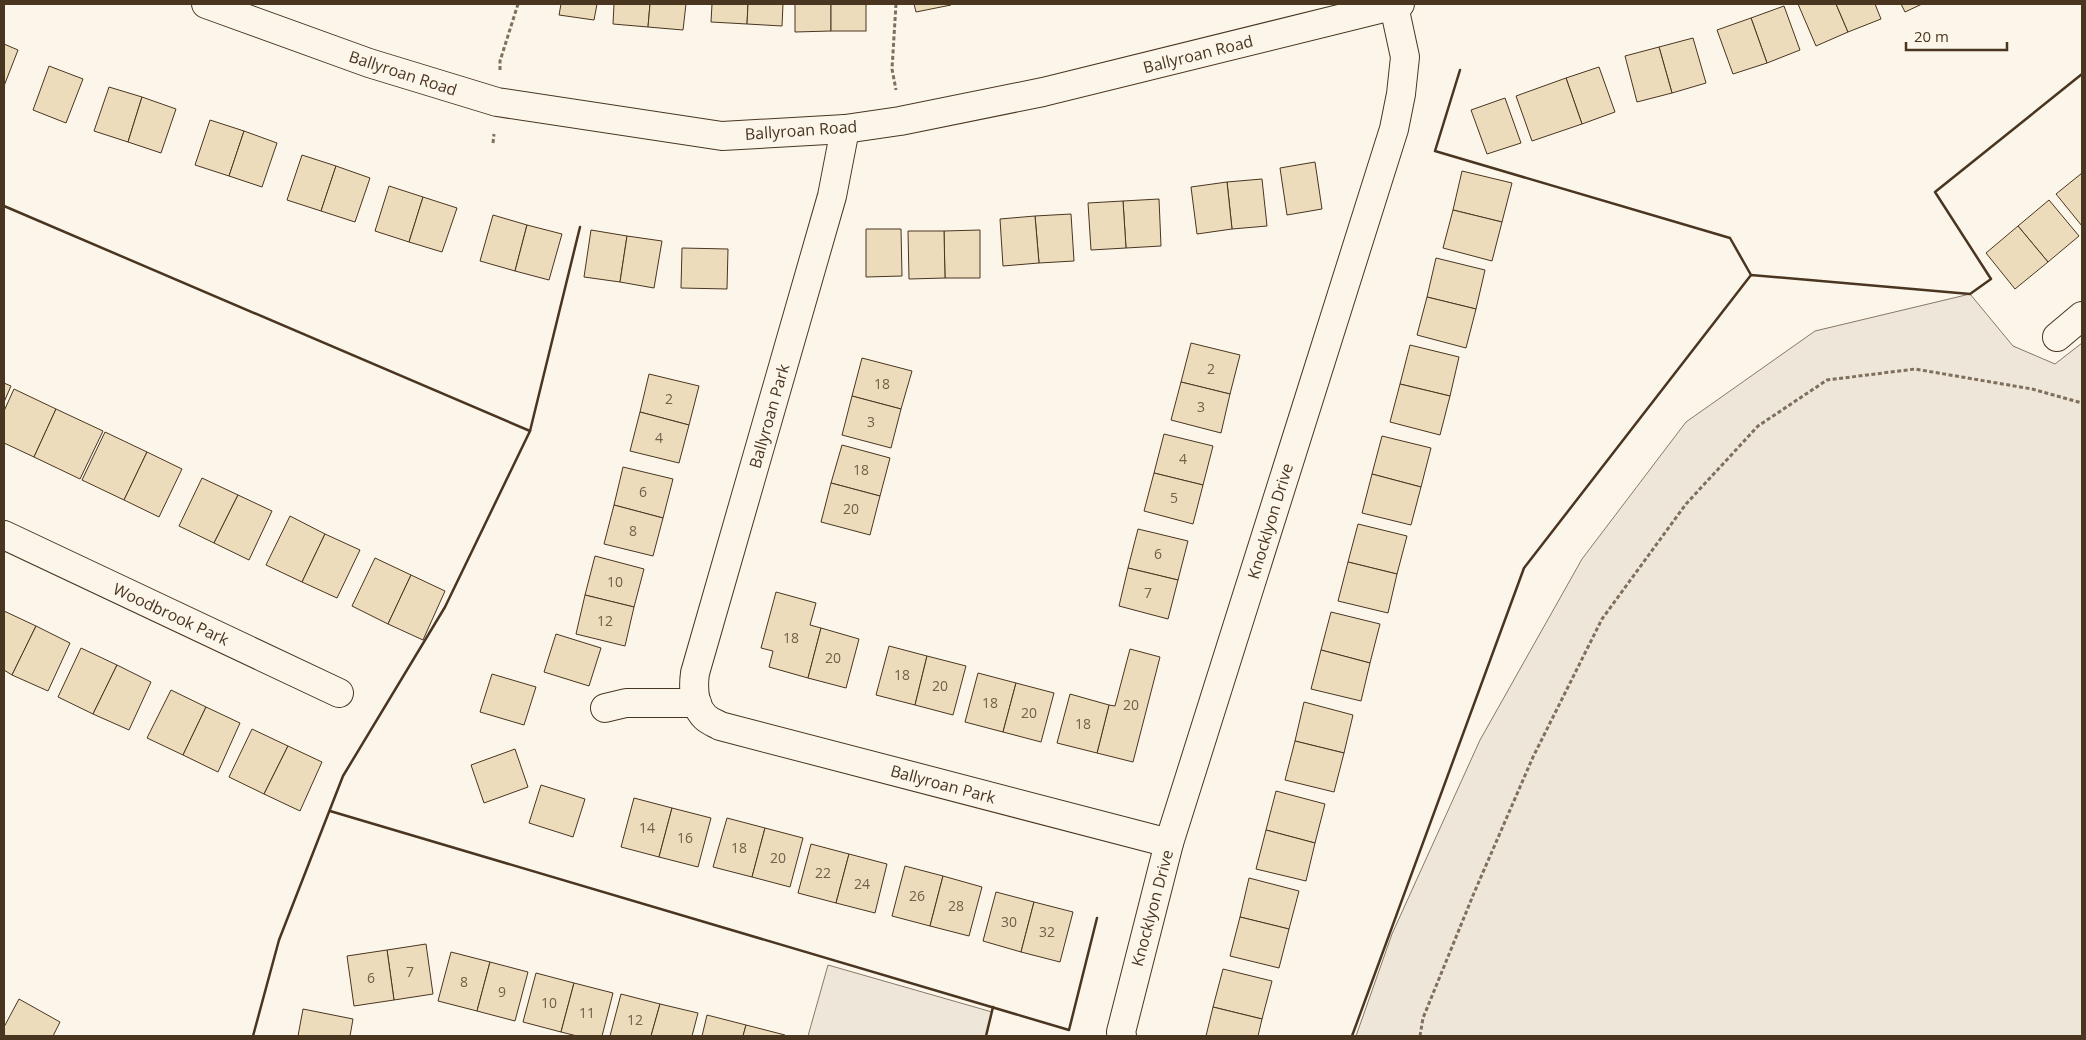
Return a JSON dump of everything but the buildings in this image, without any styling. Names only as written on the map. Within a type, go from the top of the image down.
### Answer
[{"type":"street","name":"Ballyroan Road","points":[[206,4],[369,64],[497,102],[722,136],[845,129],[900,122],[1043,92],[1397,5]]},
{"type":"street","name":"Knocklyon Drive","points":[[1122,1036],[1121,1032],[1130,994],[1169,843],[1394,129],[1401,94],[1405,56],[1397,5]]},
{"type":"street","name":"Ballyroan Park","points":[[845,129],[832,196],[695,674],[693,688],[697,703],[704,717],[720,726],[1169,843]]},
{"type":"street","points":[[2057,337],[2082,316]]},
{"type":"street","name":"Woodbrook Park","points":[[4,535],[338,693]]},
{"type":"street","points":[[605,708],[626,703],[697,703]]},
{"type":"path","points":[[500,61],[518,4]]},
{"type":"path","points":[[896,4],[892,69],[896,87]]},
{"type":"path","points":[[1420,1036],[1423,1018],[1532,757],[1602,619],[1686,504],[1758,426],[1826,380],[1915,369],[2032,389],[2082,403]]},
{"type":"shaded area","points":[[1970,294],[2013,346],[2055,364],[2082,343],[2082,1036],[1356,1036],[1392,934],[1480,740],[1582,559],[1686,422],[1815,331]]},
{"type":"shaded area","points":[[828,965],[992,1012],[986,1036],[808,1036]]},
{"type":"wall","points":[[1460,70],[1435,151],[1730,238],[1751,275]]},
{"type":"wall","points":[[1352,1036],[1524,568],[1751,275],[1970,294],[1991,279],[1935,192],[2082,74]]},
{"type":"wall","points":[[4,206],[530,431],[445,607],[343,776],[279,940],[253,1036]]},
{"type":"wall","points":[[530,431],[580,227]]},
{"type":"wall","points":[[330,811],[1069,1030],[1097,918]]},
{"type":"wall","points":[[986,1036],[993,1007]]}]
